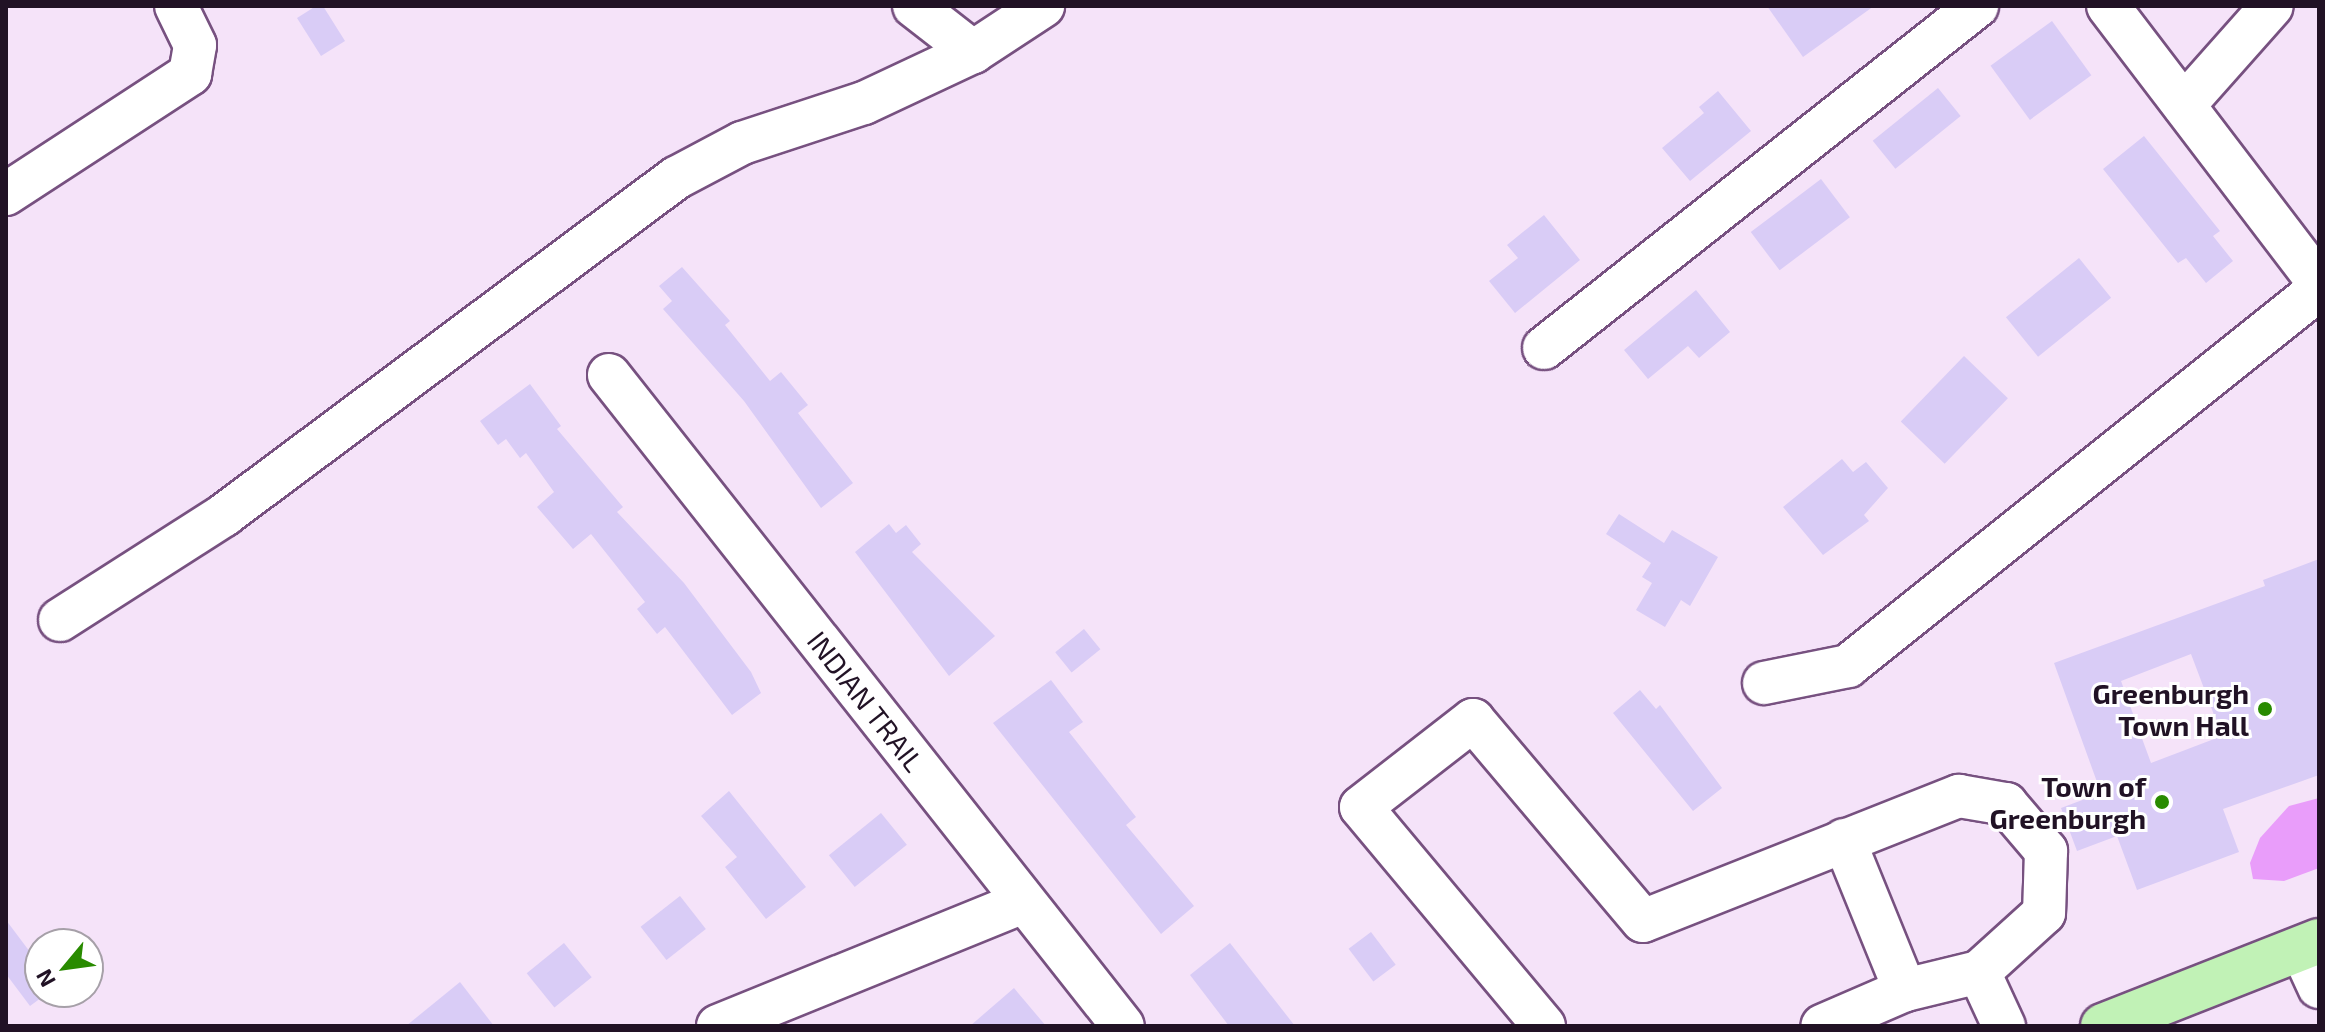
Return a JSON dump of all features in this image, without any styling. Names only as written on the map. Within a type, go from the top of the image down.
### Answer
[{"type":"main road","points":[[2103,1026],[2310,944]]},
{"type":"street","points":[[6,194],[190,74],[195,45],[176,6]]},
{"type":"street","points":[[914,6],[973,52]]},
{"type":"street","points":[[60,620],[224,515],[676,178],[742,143],[864,103],[973,52],[1043,6]]},
{"type":"street","points":[[1544,348],[1977,6]]},
{"type":"street","points":[[2108,6],[2184,105],[2305,238],[2319,283]]},
{"type":"street","points":[[2184,105],[2272,6]]},
{"type":"street","points":[[1764,683],[1848,666],[2319,289]]},
{"type":"street","name":"INDIAN TRAIL","points":[[609,375],[1123,1026]]},
{"type":"street","points":[[1544,1026],[1361,807],[1473,720],[1643,921],[1959,796],[2006,804],[2046,851],[2044,913],[1979,972],[1905,990],[1822,1026]]},
{"type":"street","points":[[1844,840],[1905,990]]},
{"type":"street","points":[[718,1026],[1024,902]]},
{"type":"street","points":[[2310,944],[2319,987]]},
{"type":"street","points":[[1979,972],[2004,1026]]},
{"type":"shaded area","points":[[2319,798],[2319,868],[2284,881],[2253,879],[2250,863],[2260,838],[2289,806]]},
{"type":"building","points":[[316,6],[323,6],[345,41],[321,56],[297,18]]},
{"type":"building","points":[[1767,6],[1874,6],[1803,57]]},
{"type":"building","points":[[2052,21],[2091,75],[2030,120],[1991,66]]},
{"type":"building","points":[[1938,88],[1961,116],[1895,169],[1873,141]]},
{"type":"building","points":[[1718,91],[1751,131],[1690,181],[1662,148],[1704,113],[1699,107]]},
{"type":"building","points":[[2144,136],[2220,231],[2213,236],[2233,261],[2206,283],[2186,258],[2178,263],[2103,169]]},
{"type":"building","points":[[1821,179],[1850,217],[1780,270],[1751,232]]},
{"type":"building","points":[[1544,215],[1580,260],[1515,313],[1489,281],[1518,258],[1507,245]]},
{"type":"building","points":[[2079,258],[2111,298],[2038,357],[2006,317]]},
{"type":"building","points":[[682,267],[730,321],[725,325],[770,381],[781,372],[808,405],[798,413],[853,483],[821,508],[744,401],[663,309],[672,301],[659,286]]},
{"type":"building","points":[[1696,290],[1730,332],[1699,358],[1688,346],[1648,379],[1624,350]]},
{"type":"building","points":[[1964,356],[2008,398],[1945,464],[1901,421]]},
{"type":"building","points":[[530,384],[561,426],[557,429],[623,507],[617,512],[684,583],[751,672],[761,693],[732,715],[665,627],[657,634],[637,609],[645,602],[591,534],[573,549],[537,507],[554,492],[526,453],[520,458],[506,439],[498,445],[480,421]]},
{"type":"building","points":[[1842,459],[1853,472],[1866,462],[1888,488],[1864,515],[1869,521],[1823,555],[1783,507]]},
{"type":"building","points":[[1619,514],[1664,543],[1672,530],[1718,557],[1690,606],[1681,600],[1665,627],[1636,610],[1652,583],[1642,577],[1651,563],[1606,534]]},
{"type":"building","points":[[889,524],[896,533],[906,525],[921,544],[912,552],[995,636],[949,676],[855,552]]},
{"type":"building","name":"Greenburgh Town Hall","points":[[2319,559],[2319,775],[2223,809],[2239,852],[2137,890],[2117,836],[2077,851],[2061,808],[2101,793],[2054,663],[2265,586],[2263,580]],"holes":[[[2191,654],[2222,736],[2151,763],[2121,681]]]},
{"type":"building","points":[[1084,629],[1100,649],[1072,672],[1055,652]]},
{"type":"building","points":[[1051,680],[1083,722],[1069,732],[1136,817],[1126,825],[1194,906],[1161,934],[993,723]]},
{"type":"building","points":[[1640,690],[1656,709],[1660,705],[1722,788],[1693,811],[1613,713]]},
{"type":"building","points":[[729,791],[806,887],[766,919],[725,867],[737,857],[701,816]]},
{"type":"building","points":[[881,813],[907,845],[855,887],[829,855]]},
{"type":"building","points":[[680,896],[706,929],[666,960],[641,927]]},
{"type":"building","points":[[6,920],[24,944],[24,998],[6,974]]},
{"type":"building","points":[[1371,932],[1396,965],[1373,982],[1349,949]]},
{"type":"building","points":[[564,943],[592,977],[554,1007],[527,973]]},
{"type":"building","points":[[1230,943],[1295,1026],[1229,1026],[1190,975]]},
{"type":"building","points":[[460,982],[494,1026],[406,1026]]},
{"type":"building","points":[[1014,988],[1046,1026],[970,1026]]},
{"type":"place","name":"Greenburgh Town Hall","points":[[2265,709]]},
{"type":"place","name":"Town of Greenburgh","points":[[2162,802]]}]
